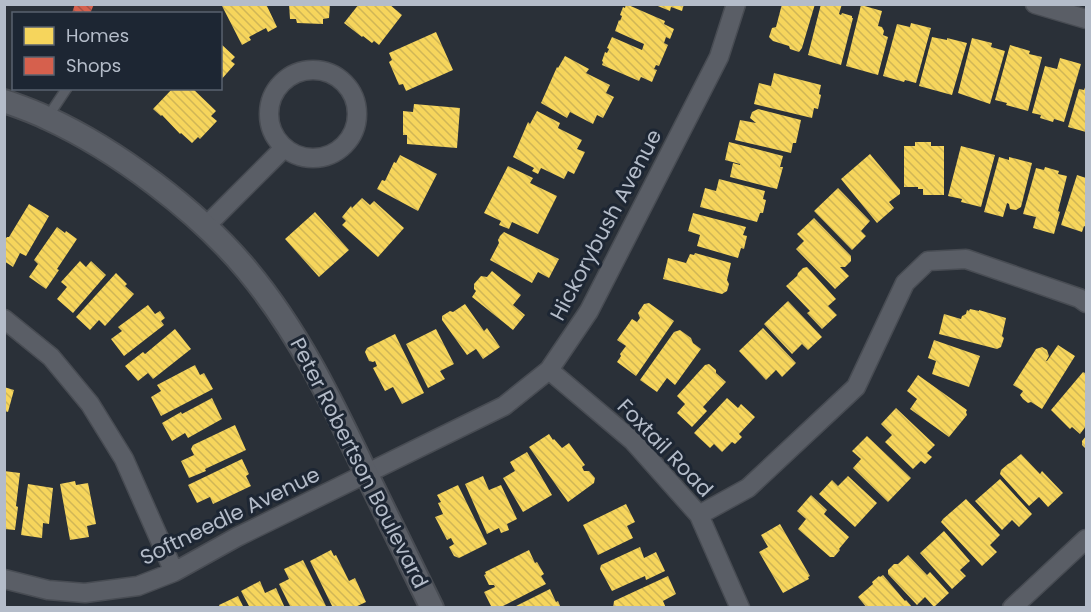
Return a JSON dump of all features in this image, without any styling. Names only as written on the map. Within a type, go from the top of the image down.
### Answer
[{"type":"street","name":"Hickorybush Avenue","points":[[367,474],[504,406],[549,370],[590,311],[719,57],[736,4]]},
{"type":"street","points":[[1035,4],[1086,19]]},
{"type":"street","points":[[316,69],[342,80],[352,92],[357,107],[357,122],[351,137],[341,148],[328,156],[312,158],[297,156],[284,148],[275,137],[269,124],[268,110],[279,84],[302,70],[316,69]]},
{"type":"street","name":"Peter Robertson Boulevard","points":[[4,101],[47,118],[84,137],[123,162],[206,226],[247,270],[287,324],[313,366],[432,608]]},
{"type":"street","points":[[206,226],[284,148]]},
{"type":"street","points":[[699,515],[748,488],[856,387],[905,283],[928,261],[966,259],[1079,298],[1086,303]]},
{"type":"street","points":[[4,320],[51,357],[90,404],[124,459],[174,572]]},
{"type":"street","name":"Foxtail Road","points":[[549,370],[633,441],[699,515],[740,608]]},
{"type":"street","name":"Softneedle Avenue","points":[[4,579],[48,590],[85,593],[138,586],[174,572],[237,537],[367,474]]},
{"type":"street","points":[[1012,608],[1086,538]]},
{"type":"lane","points":[[47,118],[66,90]]},
{"type":"building: Homes","points":[[221,4],[266,4],[277,27],[268,32],[266,28],[249,37],[251,40],[242,45]]},
{"type":"building: Homes","points":[[289,4],[330,4],[329,18],[323,19],[323,24],[297,23],[296,19],[290,19]]},
{"type":"building: Homes","points":[[359,4],[389,4],[402,15],[379,45],[362,37],[344,23]]},
{"type":"building: Homes","points":[[626,4],[665,21],[664,24],[674,29],[670,39],[666,37],[664,43],[668,45],[659,66],[656,65],[654,69],[657,70],[652,82],[641,77],[639,81],[602,65],[612,37],[642,50],[644,44],[615,31]]},
{"type":"building: Homes","points":[[653,4],[684,4],[682,11],[671,7],[670,11]]},
{"type":"building: Homes","points":[[782,4],[815,4],[799,52],[769,37],[772,28],[776,27]]},
{"type":"building: Homes","points":[[821,4],[842,4],[839,14],[853,18],[841,65],[808,55]]},
{"type":"building: Homes","points":[[861,5],[882,11],[878,26],[882,27],[883,35],[888,37],[878,75],[846,66]]},
{"type":"building: Homes","points":[[911,23],[931,28],[916,83],[883,76],[897,24],[910,27]]},
{"type":"building: Homes","points":[[436,32],[453,70],[406,91],[403,84],[399,85],[389,62],[392,60],[389,53]]},
{"type":"building: Homes","points":[[932,37],[967,43],[952,95],[919,86]]},
{"type":"building: Homes","points":[[972,38],[992,43],[991,47],[1005,51],[990,104],[958,93]]},
{"type":"building: Homes","points":[[222,45],[235,57],[231,61],[235,64],[222,79]]},
{"type":"building: Homes","points":[[1010,45],[1042,57],[1028,111],[995,100]]},
{"type":"building: Homes","points":[[565,56],[589,69],[586,73],[610,85],[606,93],[614,97],[603,118],[597,115],[593,124],[570,112],[567,118],[541,103],[557,67]]},
{"type":"building: Homes","points":[[1060,58],[1081,64],[1064,122],[1054,119],[1053,122],[1032,113],[1045,66],[1057,69]]},
{"type":"building: Homes","points":[[774,73],[821,85],[818,109],[814,108],[812,118],[754,104],[759,83],[771,86]]},
{"type":"building: Homes","points":[[1086,85],[1086,132],[1068,127],[1079,89],[1084,90]]},
{"type":"building: Homes","points":[[171,90],[194,90],[216,111],[211,116],[217,121],[200,139],[198,137],[192,143],[153,109]]},
{"type":"building: Homes","points":[[414,104],[460,108],[457,148],[407,144],[407,135],[403,135],[403,111],[413,112]]},
{"type":"building: Homes","points":[[758,109],[801,120],[796,143],[793,143],[791,153],[735,140],[740,120],[756,123],[750,118],[752,112]]},
{"type":"building: Homes","points":[[537,111],[560,123],[558,128],[582,140],[577,149],[585,152],[574,174],[568,171],[564,179],[541,168],[538,174],[532,171],[534,168],[513,157],[528,122],[530,124]]},
{"type":"building: Homes","points":[[729,142],[783,156],[780,167],[783,167],[777,189],[730,177],[733,163],[740,164],[725,160]]},
{"type":"building: Homes","points":[[915,142],[931,142],[931,146],[944,146],[944,195],[923,195],[923,189],[904,187],[904,146],[915,146]]},
{"type":"building: Homes","points":[[961,146],[995,155],[981,207],[948,196]]},
{"type":"building: Homes","points":[[870,154],[900,190],[900,194],[889,202],[894,208],[877,223],[841,179]]},
{"type":"building: Homes","points":[[400,155],[437,174],[418,211],[377,189],[382,180],[385,181]]},
{"type":"building: Homes","points":[[999,157],[1032,163],[1021,207],[1016,210],[1010,209],[1007,203],[1003,217],[984,212]]},
{"type":"building: Homes","points":[[508,166],[533,178],[530,183],[557,196],[538,234],[512,222],[509,229],[499,225],[501,221],[484,213]]},
{"type":"building: Homes","points":[[1045,167],[1067,176],[1054,234],[1033,228],[1036,217],[1023,214],[1036,168],[1044,170]]},
{"type":"building: Homes","points":[[1077,175],[1086,178],[1086,227],[1084,226],[1082,232],[1061,225]]},
{"type":"building: Homes","points":[[719,179],[765,191],[763,199],[766,200],[763,213],[760,213],[757,222],[700,207],[705,188],[716,191]]},
{"type":"building: Homes","points":[[838,188],[870,221],[861,231],[866,236],[852,250],[814,211]]},
{"type":"building: Homes","points":[[362,198],[370,205],[374,201],[404,228],[378,257],[342,225],[346,221],[342,217]]},
{"type":"building: Homes","points":[[29,204],[49,216],[26,256],[20,253],[13,267],[4,261],[4,241],[9,237]]},
{"type":"building: Homes","points":[[315,212],[349,250],[319,277],[285,239]]},
{"type":"building: Homes","points":[[693,213],[746,227],[743,235],[747,236],[744,249],[741,248],[738,258],[697,246],[700,235],[688,231]]},
{"type":"building: Homes","points":[[814,218],[851,256],[851,261],[845,267],[840,267],[849,276],[835,289],[796,249],[804,241],[797,234]]},
{"type":"building: Homes","points":[[57,227],[77,239],[46,289],[29,277],[38,264],[34,260]]},
{"type":"building: Homes","points":[[504,232],[559,259],[549,278],[538,272],[532,283],[490,260]]},
{"type":"building: Homes","points":[[695,253],[731,263],[727,291],[722,294],[663,279],[668,258],[686,263],[690,254]]},
{"type":"building: Homes","points":[[80,261],[86,267],[91,261],[106,275],[73,313],[57,299],[67,287],[61,282]]},
{"type":"building: Homes","points":[[807,267],[836,299],[828,306],[837,315],[822,329],[807,313],[810,311],[786,286],[803,268]]},
{"type":"building: Homes","points":[[492,271],[521,295],[513,305],[525,315],[513,330],[472,297],[476,291],[474,284],[481,276],[487,277]]},
{"type":"building: Homes","points":[[116,273],[134,294],[105,326],[99,320],[90,330],[76,317]]},
{"type":"building: Homes","points":[[788,301],[822,337],[808,350],[802,344],[792,354],[764,324]]},
{"type":"building: Homes","points":[[649,303],[674,321],[636,376],[617,362],[626,346],[617,340],[632,319],[637,322],[640,318],[638,313],[644,304]]},
{"type":"building: Homes","points":[[465,304],[484,331],[487,328],[500,347],[483,359],[476,349],[467,355],[442,320],[442,316]]},
{"type":"building: Homes","points":[[148,305],[155,314],[160,311],[165,318],[161,321],[164,325],[124,356],[111,339],[122,331],[118,327]]},
{"type":"building: Homes","points":[[970,309],[1006,318],[1001,347],[997,349],[939,334],[944,314],[961,319]]},
{"type":"building: Homes","points":[[763,328],[796,363],[782,377],[776,370],[766,380],[739,351]]},
{"type":"building: Homes","points":[[175,329],[191,349],[153,379],[148,373],[138,381],[125,366],[143,352],[145,354]]},
{"type":"building: Homes","points":[[436,329],[454,364],[440,371],[445,379],[428,388],[406,344]]},
{"type":"building: Homes","points":[[680,330],[701,349],[675,385],[667,378],[657,392],[640,380],[674,332]]},
{"type":"building: Homes","points":[[395,334],[424,393],[402,404],[393,387],[385,391],[373,368],[377,366],[375,361],[369,361],[365,352],[367,348]]},
{"type":"building: Homes","points":[[934,340],[980,356],[969,387],[932,374],[936,361],[928,358]]},
{"type":"building: Homes","points":[[1058,345],[1075,356],[1042,409],[1023,399],[1020,395],[1023,391],[1013,385],[1036,349],[1042,347],[1047,350],[1049,356],[1047,361]]},
{"type":"building: Homes","points":[[709,364],[726,382],[703,407],[707,411],[692,427],[677,413],[685,404],[677,396],[705,365]]},
{"type":"building: Homes","points":[[195,365],[200,375],[204,373],[213,389],[161,416],[151,397],[161,391],[157,385]]},
{"type":"building: Homes","points":[[1083,372],[1086,372],[1086,426],[1080,434],[1072,427],[1070,429],[1051,410]]},
{"type":"building: Homes","points":[[918,375],[967,410],[967,415],[949,437],[910,409],[917,399],[907,391]]},
{"type":"building: Homes","points":[[4,387],[14,390],[8,412],[4,411]]},
{"type":"building: Homes","points":[[212,398],[222,419],[188,438],[185,433],[172,441],[162,423]]},
{"type":"building: Homes","points":[[727,398],[738,408],[741,404],[755,417],[739,434],[742,437],[735,444],[732,442],[722,452],[714,444],[710,448],[694,433]]},
{"type":"building: Homes","points":[[896,408],[935,445],[927,453],[932,457],[925,464],[921,461],[913,469],[885,442],[892,435],[881,424]]},
{"type":"building: Homes","points":[[235,425],[246,450],[189,478],[181,461],[194,455],[191,449],[193,445]]},
{"type":"building: Homes","points":[[549,434],[562,448],[569,443],[585,465],[582,467],[584,471],[589,471],[595,478],[594,483],[568,502],[529,447]]},
{"type":"building: Homes","points":[[867,436],[911,478],[888,502],[853,468],[861,459],[852,451]]},
{"type":"building: Homes","points":[[1086,436],[1086,449],[1082,441]]},
{"type":"building: Homes","points":[[527,452],[552,495],[523,512],[503,478],[515,471],[510,462]]},
{"type":"building: Homes","points":[[1021,454],[1040,474],[1042,471],[1063,493],[1048,507],[1039,497],[1029,506],[1000,474],[1001,470]]},
{"type":"building: Homes","points":[[242,459],[249,474],[246,476],[251,486],[213,504],[210,497],[197,503],[188,485]]},
{"type":"building: Homes","points":[[4,471],[20,473],[15,530],[4,529]]},
{"type":"building: Homes","points":[[483,476],[489,490],[501,485],[517,519],[507,524],[509,530],[501,533],[499,528],[487,534],[465,484]]},
{"type":"building: Homes","points":[[848,476],[877,503],[855,527],[819,494],[832,480],[838,486]]},
{"type":"building: Homes","points":[[1000,479],[1032,514],[1019,527],[1012,520],[1002,530],[975,501]]},
{"type":"building: Homes","points":[[75,481],[76,485],[88,483],[96,524],[87,526],[89,537],[70,540],[60,484]]},
{"type":"building: Homes","points":[[28,484],[53,488],[49,524],[43,523],[42,538],[21,535]]},
{"type":"building: Homes","points":[[458,485],[487,544],[459,558],[454,556],[449,547],[454,544],[451,538],[447,540],[435,517],[443,514],[437,495]]},
{"type":"building: Homes","points":[[811,495],[827,510],[824,514],[849,537],[834,557],[830,557],[798,529],[806,519],[797,511]]},
{"type":"building: Homes","points":[[966,499],[1000,535],[990,545],[997,552],[982,566],[941,522]]},
{"type":"building: Homes","points":[[626,504],[635,522],[627,526],[633,538],[598,555],[583,525]]},
{"type":"building: Homes","points":[[780,524],[810,576],[809,579],[783,593],[759,552],[768,547],[761,535]]},
{"type":"building: Homes","points":[[944,531],[970,561],[960,570],[966,576],[952,589],[920,553]]},
{"type":"building: Homes","points":[[640,547],[644,558],[656,552],[665,571],[646,580],[645,576],[612,591],[600,569],[601,565]]},
{"type":"building: Homes","points":[[331,550],[334,556],[336,555],[349,581],[355,578],[366,602],[353,608],[333,608],[310,561]]},
{"type":"building: Homes","points":[[529,550],[535,563],[537,562],[544,574],[541,576],[546,584],[499,608],[492,608],[484,592],[495,587],[489,585],[484,575],[485,572]]},
{"type":"building: Homes","points":[[908,555],[927,575],[930,572],[949,593],[934,607],[925,597],[917,605],[888,574],[888,570],[894,564],[898,564]]},
{"type":"building: Homes","points":[[303,560],[327,608],[291,608],[279,584],[289,579],[284,569]]},
{"type":"building: Homes","points":[[883,575],[913,608],[867,608],[858,597],[873,584],[872,582]]},
{"type":"building: Homes","points":[[668,576],[676,594],[663,601],[666,608],[613,608],[614,601]]},
{"type":"building: Homes","points":[[260,581],[265,593],[276,588],[285,608],[250,608],[241,591]]},
{"type":"building: Homes","points":[[550,589],[561,608],[512,608]]},
{"type":"building: Homes","points":[[238,596],[244,608],[220,608],[219,605]]},
{"type":"building: Shops","points":[[75,4],[94,4],[91,12],[72,12]]}]
